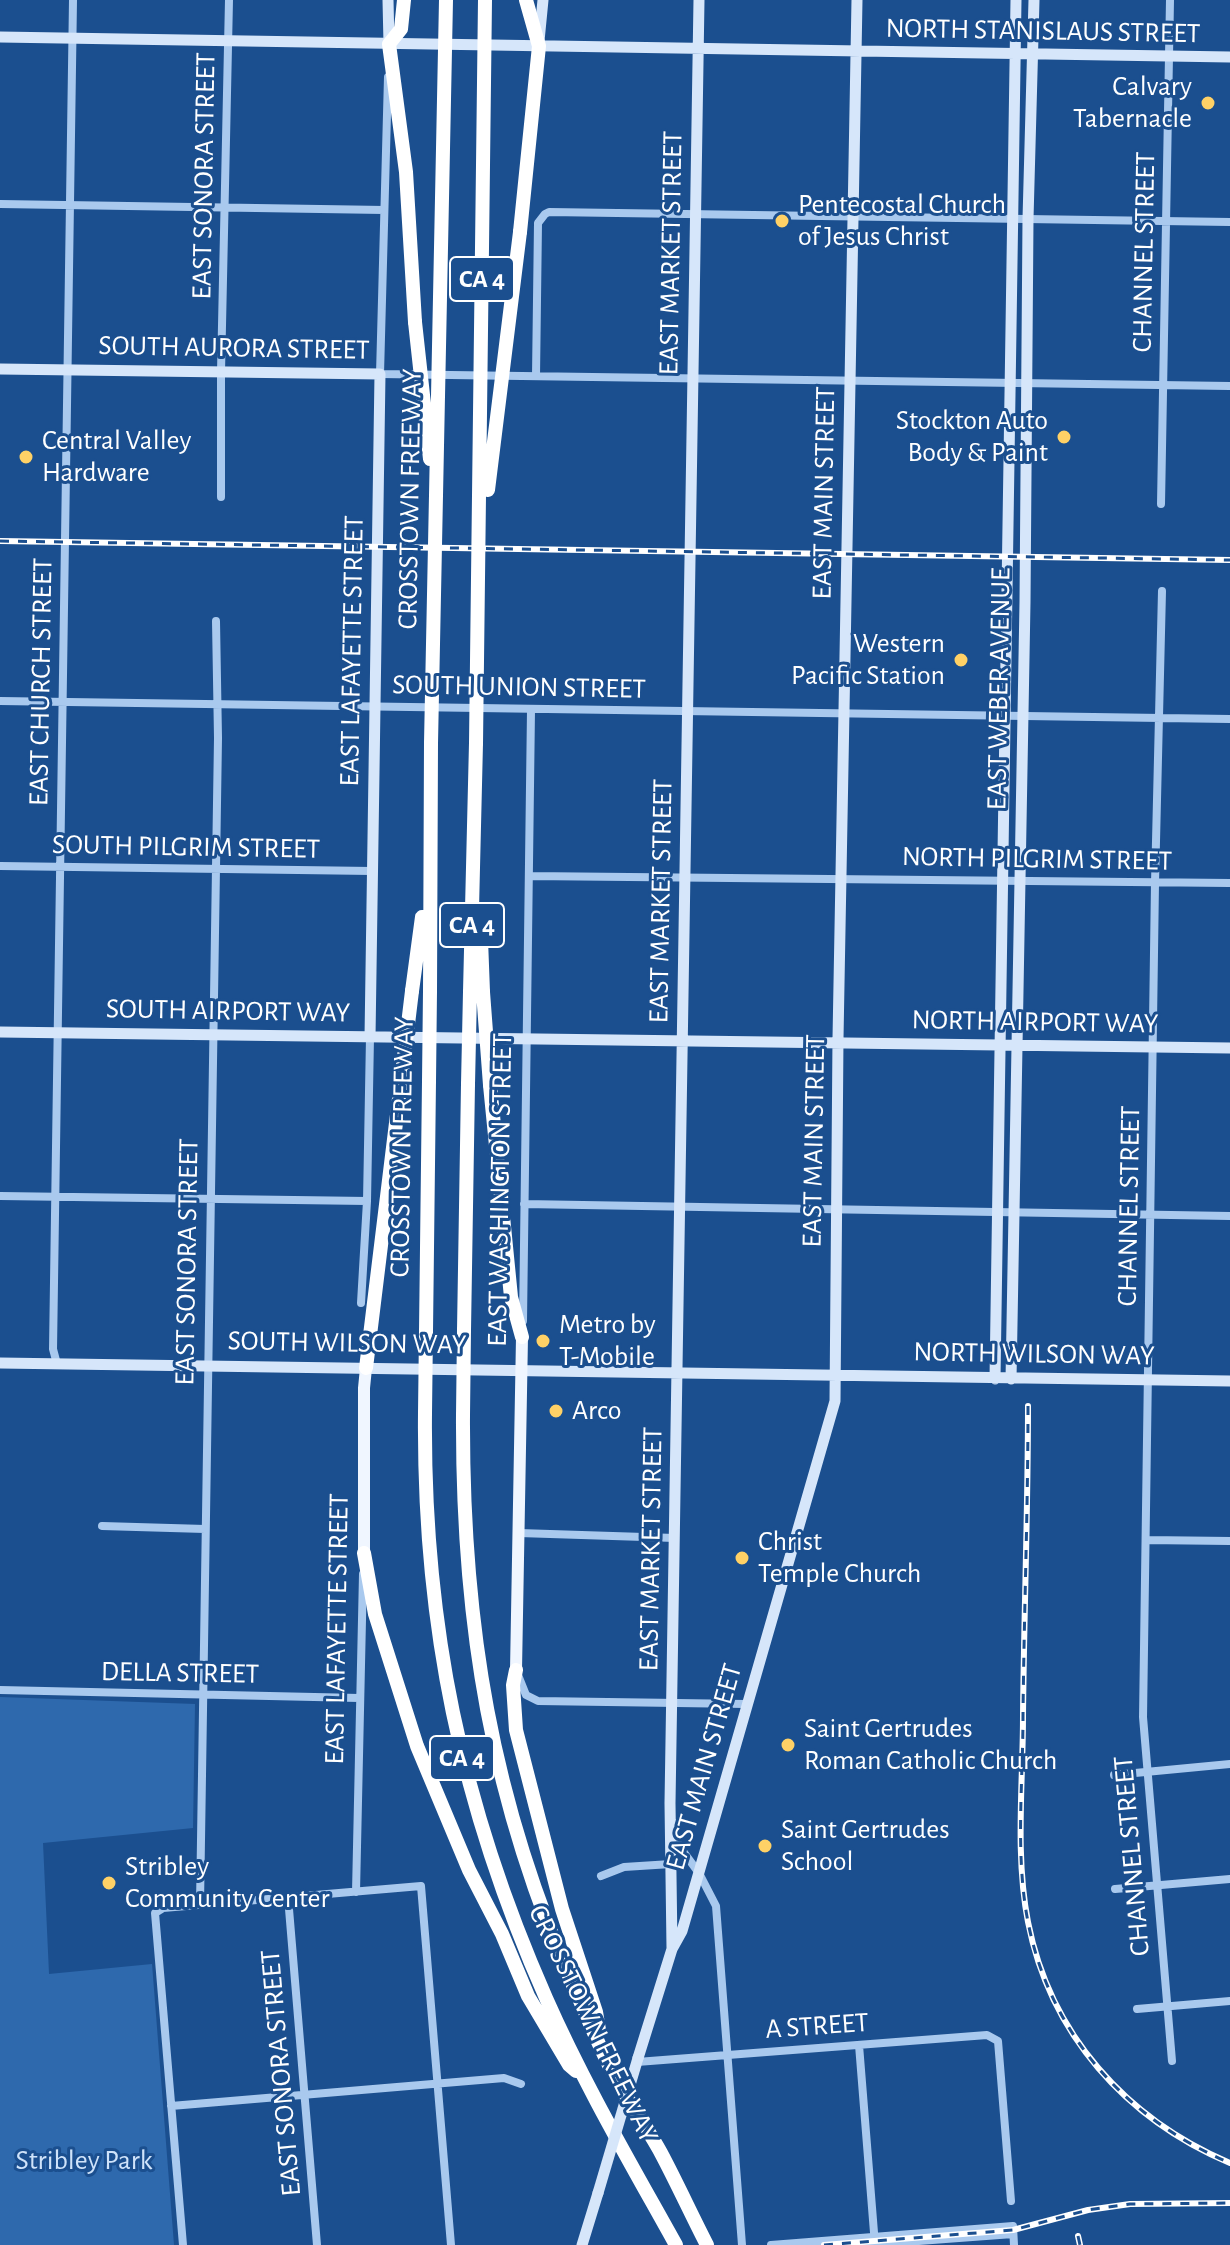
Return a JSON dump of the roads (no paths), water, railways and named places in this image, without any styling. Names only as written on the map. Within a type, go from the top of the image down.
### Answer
[{"type":"highway","points":[[404,0],[401,29],[389,44],[406,172],[415,322],[436,516]]},
{"type":"highway","name":"CROSSTOWN FREEWAY","points":[[446,0],[429,865],[425,1413],[428,1531],[436,1619],[450,1709],[476,1812],[509,1910],[547,2002],[676,2245]]},
{"type":"highway","name":"CA 4","points":[[477,992],[482,929],[474,858],[485,0]]},
{"type":"highway","points":[[480,558],[520,232],[539,46],[526,0]]},
{"type":"highway","points":[[366,1368],[429,865]]},
{"type":"highway","points":[[477,992],[490,1085],[511,1297],[522,1337]]},
{"type":"highway","name":"CROSSTOWN FREEWAY","points":[[477,992],[468,1084],[463,1506],[471,1613],[484,1701],[505,1797],[549,1929],[602,2051],[661,2153],[707,2245]]},
{"type":"highway","points":[[364,1553],[383,1642],[417,1746],[450,1825],[528,1996],[569,2065],[587,2081]]},
{"type":"highway","points":[[516,1670],[513,1685],[516,1730],[562,1909],[596,2012],[602,2051]]},
{"type":"main road","name":"EAST LAFAYETTE STREET","points":[[388,0],[389,44]]},
{"type":"main road","points":[[539,46],[543,0]]},
{"type":"main road","name":"EAST MARKET STREET","points":[[672,1949],[670,1803],[699,0]]},
{"type":"main road","name":"EAST MAIN STREET","points":[[585,2243],[672,1949],[682,1931],[835,1401],[857,0]]},
{"type":"main road","name":"EAST WEBER AVENUE","points":[[995,1379],[1016,0]]},
{"type":"main road","name":"EAST WEBER AVENUE","points":[[1011,1379],[1034,0]]},
{"type":"main road","name":"NORTH STANISLAUS STREET","points":[[0,37],[1230,57]]},
{"type":"main road","name":"SOUTH AURORA STREET","points":[[0,369],[380,374]]},
{"type":"main road","name":"EAST LAFAYETTE STREET","points":[[370,1037],[380,374]]},
{"type":"main road","name":"SOUTH AIRPORT WAY","points":[[0,1032],[840,1044]]},
{"type":"main road","name":"NORTH AIRPORT WAY","points":[[840,1044],[1230,1048]]},
{"type":"main road","name":"EAST WASHINGTON STREET","points":[[516,1670],[522,1337]]},
{"type":"main road","name":"SOUTH WILSON WAY","points":[[0,1363],[837,1374]]},
{"type":"main road","name":"EAST LAFAYETTE STREET","points":[[364,1553],[366,1368]]},
{"type":"main road","name":"NORTH WILSON WAY","points":[[837,1374],[1230,1381]]},
{"type":"street","name":"EAST CHURCH STREET","points":[[57,1364],[53,1349],[73,0]]},
{"type":"street","name":"EAST SONORA STREET","points":[[221,497],[229,0]]},
{"type":"street","name":"CHANNEL STREET","points":[[1161,504],[1170,0]]},
{"type":"street","name":"EAST LAFAYETTE STREET","points":[[380,374],[389,44]]},
{"type":"street","points":[[0,204],[384,210]]},
{"type":"street","points":[[536,376],[539,219],[549,212],[1230,222]]},
{"type":"street","name":"SOUTH AURORA STREET","points":[[380,374],[1230,386]]},
{"type":"street","name":"CHANNEL STREET","points":[[1162,591],[1143,1717],[1172,2061]]},
{"type":"street","name":"EAST SONORA STREET","points":[[200,1904],[218,705],[216,621]]},
{"type":"street","name":"SOUTH UNION STREET","points":[[0,701],[1230,719]]},
{"type":"street","name":"EAST WASHINGTON STREET","points":[[522,1337],[531,710]]},
{"type":"street","name":"SOUTH PILGRIM STREET","points":[[0,866],[372,871]]},
{"type":"street","points":[[529,876],[843,879]]},
{"type":"street","name":"NORTH PILGRIM STREET","points":[[843,879],[1230,883]]},
{"type":"street","name":"EAST LAFAYETTE STREET","points":[[361,1303],[367,1201],[370,1037]]},
{"type":"street","points":[[0,1196],[367,1201]]},
{"type":"street","points":[[524,1204],[1230,1216]]},
{"type":"street","points":[[102,1526],[205,1529]]},
{"type":"street","points":[[519,1533],[675,1538]]},
{"type":"street","points":[[1146,1540],[1230,1541]]},
{"type":"street","name":"EAST LAFAYETTE STREET","points":[[356,1892],[364,1553]]},
{"type":"street","points":[[516,1670],[526,1695],[538,1701],[746,1704]]},
{"type":"street","name":"DELLA STREET","points":[[0,1690],[359,1698]]},
{"type":"street","points":[[1114,1775],[1230,1764]]},
{"type":"street","name":"EAST MARKET STREET","points":[[670,1803],[679,1846],[699,1873],[716,1906],[742,2245]]},
{"type":"street","points":[[601,1876],[624,1867],[671,1864]]},
{"type":"street","points":[[1115,1889],[1230,1879]]},
{"type":"street","points":[[183,2245],[155,1913],[163,1908],[200,1904],[421,1886],[451,2245]]},
{"type":"street","name":"EAST SONORA STREET","points":[[288,1897],[317,2245]]},
{"type":"street","points":[[1137,2009],[1230,2001]]},
{"type":"street","name":"A STREET","points":[[638,2060],[987,2035],[998,2041],[1011,2201]]},
{"type":"street","points":[[859,2045],[874,2242]]},
{"type":"street","points":[[171,2106],[504,2078],[521,2084]]},
{"type":"street","points":[[771,2245],[874,2242],[1013,2230],[1014,2245]]},
{"type":"street","points":[[865,2245],[874,2242]]},
{"type":"railway","points":[[0,541],[1230,560]]},
{"type":"railway","points":[[1028,1406],[1021,1845],[1028,1922],[1054,2001],[1074,2036],[1098,2068],[1126,2097],[1158,2123],[1192,2145],[1230,2163]]},
{"type":"railway","points":[[824,2245],[1013,2230],[1088,2210],[1130,2204],[1230,2203]]},
{"type":"railway","points":[[1078,2236],[1080,2245]]},
{"type":"place","name":"Calvary Tabernacle","points":[[1208,103]]},
{"type":"place","name":"Pentecostal Church of Jesus Christ","points":[[782,221]]},
{"type":"place","name":"Stockton Auto Body & Paint","points":[[1064,437]]},
{"type":"place","name":"Central Valley Hardware","points":[[26,457]]},
{"type":"place","name":"Western Pacific Station","points":[[961,660]]},
{"type":"place","name":"Metro by T-Mobile","points":[[543,1341]]},
{"type":"place","name":"Arco","points":[[556,1411]]},
{"type":"place","name":"Christ Temple Church","points":[[742,1558]]},
{"type":"place","name":"Saint Gertrudes Roman Catholic Church","points":[[788,1745]]},
{"type":"place","name":"Saint Gertrudes School","points":[[765,1846]]},
{"type":"place","name":"Stribley Community Center","points":[[109,1883]]},
{"type":"park label","name":"Stribley Park","points":[[84,2161]]}]
